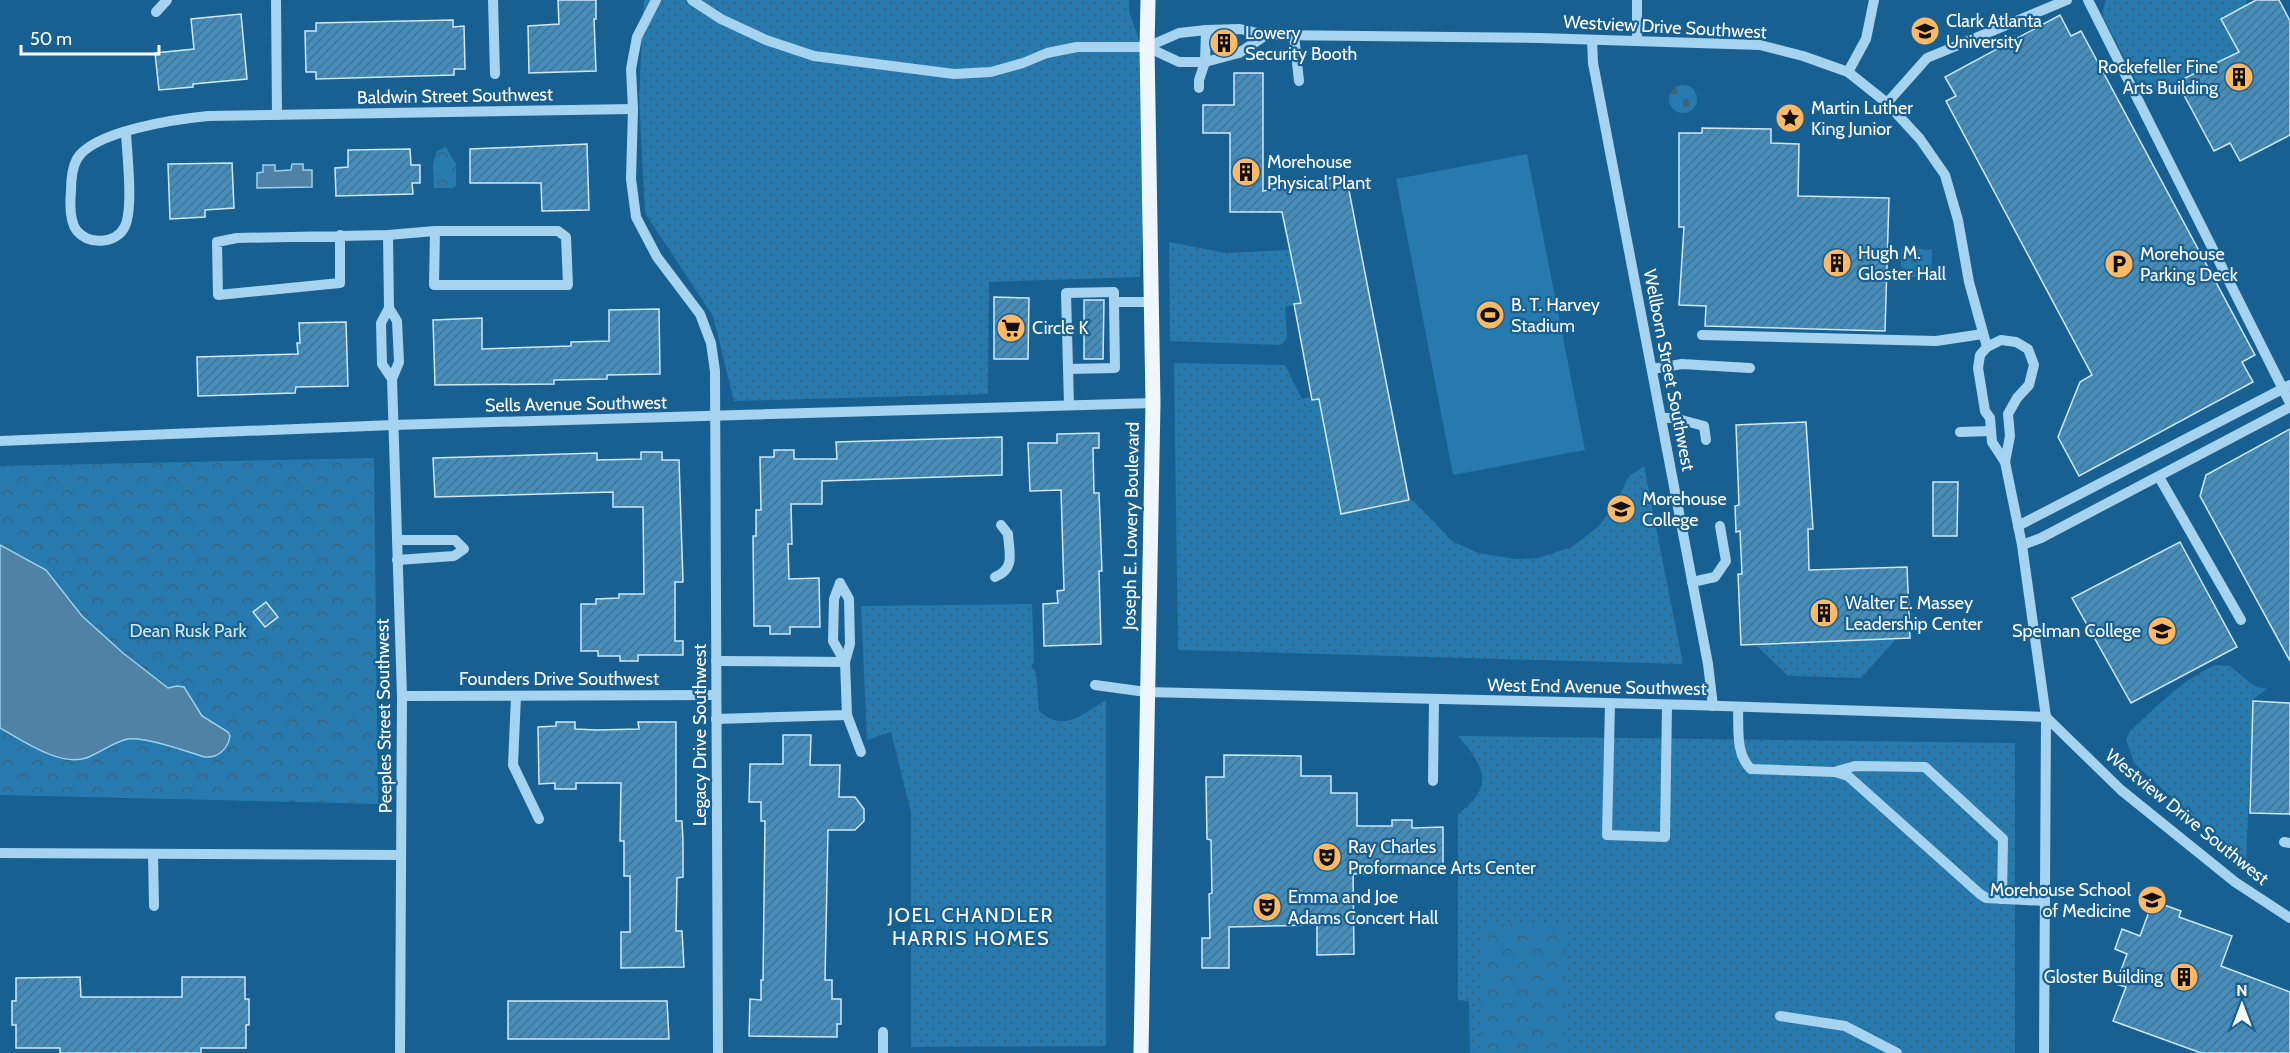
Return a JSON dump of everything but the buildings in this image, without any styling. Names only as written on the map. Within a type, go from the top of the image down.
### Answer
[{"type":"main road","name":"Joseph E. Lowery Boulevard","points":[[1141,1053],[1153,403],[1148,0]]},
{"type":"street","points":[[156,12],[167,0]]},
{"type":"street","points":[[276,0],[277,115]]},
{"type":"street","name":"Baldwin Street Southwest","points":[[493,0],[495,74]]},
{"type":"street","name":"Legacy Drive Southwest","points":[[656,0],[637,37],[631,69],[633,109],[631,179],[636,217],[657,257],[700,314],[711,343],[715,371],[718,1053]]},
{"type":"street","name":"Westview Drive Southwest","points":[[692,0],[721,19],[766,40],[814,56],[954,74],[991,72],[1047,53],[1077,47],[1147,47],[1179,33],[1240,29],[1266,35],[1637,40],[1760,45],[1803,56],[1848,72],[1887,103],[1920,139],[1945,175],[1958,220],[1968,282],[1987,347]]},
{"type":"street","points":[[1637,0],[1637,40]]},
{"type":"street","points":[[1848,72],[1866,39],[1874,0]]},
{"type":"street","points":[[1887,103],[1926,58],[2067,0]]},
{"type":"street","points":[[2022,545],[2041,538],[2156,478],[2290,405],[2287,387],[2088,0]]},
{"type":"street","points":[[1199,88],[1205,62],[1206,30]]},
{"type":"street","name":"Westview Drive Southwest","points":[[1147,47],[1179,62],[1205,62],[1239,53],[1266,35]]},
{"type":"street","points":[[1294,35],[1299,81]]},
{"type":"street","name":"Wellborn Street Southwest","points":[[1592,40],[1593,63],[1709,672],[1713,706]]},
{"type":"street","name":"Baldwin Street Southwest","points":[[126,133],[129,212],[125,227],[118,237],[103,241],[85,238],[76,230],[72,221],[71,178],[76,160],[93,142],[126,133],[175,120],[208,116],[633,109]]},
{"type":"street","points":[[340,235],[340,283],[218,296],[217,242],[237,238],[340,235],[388,235],[435,231],[558,231],[566,237],[568,285],[434,285],[435,231]]},
{"type":"street","name":"Peeples Street Southwest","points":[[388,235],[389,308],[381,323],[382,364],[392,380]]},
{"type":"street","points":[[1068,369],[1115,368],[1113,292],[1066,293],[1068,369],[1069,405]]},
{"type":"street","points":[[1113,302],[1151,302]]},
{"type":"street","name":"Peeples Street Southwest","points":[[389,308],[398,321],[399,362],[392,380],[402,696],[400,1053]]},
{"type":"street","points":[[1702,335],[1936,341],[1983,333]]},
{"type":"street","points":[[2005,462],[2010,436],[2008,414],[2017,398],[2029,385],[2034,364],[2028,349],[2016,342],[2001,340],[1987,347],[1980,355],[1978,368],[1985,411],[1990,418],[1992,442],[2005,462],[2022,545],[2046,717],[2044,1053]]},
{"type":"street","points":[[1652,369],[1682,364],[1750,368]]},
{"type":"street","points":[[2018,526],[2287,387]]},
{"type":"street","name":"Sells Avenue Southwest","points":[[0,441],[393,425],[1153,403]]},
{"type":"street","points":[[1661,418],[1674,418],[1704,426],[1706,440]]},
{"type":"street","points":[[1960,432],[1991,431]]},
{"type":"street","points":[[2143,461],[2156,478],[2241,620]]},
{"type":"street","points":[[995,577],[1005,573],[1010,567],[1008,534],[1001,525]]},
{"type":"street","points":[[1692,582],[1715,578],[1726,561],[1720,526]]},
{"type":"street","points":[[397,540],[455,540],[464,549],[454,556],[398,560]]},
{"type":"street","points":[[845,662],[833,640],[834,598],[840,583],[849,599],[850,644],[845,662],[847,716],[861,752]]},
{"type":"street","points":[[716,661],[845,662]]},
{"type":"street","name":"West End Avenue Southwest","points":[[1095,685],[1146,692],[2046,717]]},
{"type":"street","name":"Founders Drive Southwest","points":[[402,696],[716,695]]},
{"type":"street","points":[[516,696],[513,765],[539,819]]},
{"type":"street","points":[[1433,781],[1434,699]]},
{"type":"street","points":[[1610,704],[1607,836],[1665,837],[1667,705]]},
{"type":"street","points":[[1738,707],[1740,749],[1744,762],[1751,769],[1834,771],[1854,766],[1925,767],[2003,838],[2002,899]]},
{"type":"street","points":[[716,719],[847,716]]},
{"type":"street","name":"Westview Drive Southwest","points":[[2046,717],[2121,790],[2235,882],[2290,918]]},
{"type":"street","points":[[1834,771],[1848,776],[1986,898],[2045,901]]},
{"type":"street","points":[[0,853],[401,855]]},
{"type":"street","points":[[153,854],[154,906]]},
{"type":"street","points":[[1780,1016],[1845,1026],[1897,1053]]},
{"type":"street","points":[[883,1032],[883,1053]]},
{"type":"green space","points":[[644,0],[1129,0],[1129,11],[1151,75],[1140,277],[989,282],[988,394],[734,401],[713,316],[645,213],[639,97]]},
{"type":"green space","points":[[2106,0],[2246,0],[2248,5],[2221,19],[2239,52],[2202,72],[2200,70],[2144,95],[2102,15]]},
{"type":"green space","points":[[1683,85],[1693,89],[1697,99],[1693,109],[1683,113],[1673,109],[1669,99],[1673,89]]},
{"type":"green space","points":[[446,147],[456,164],[456,186],[434,188],[433,164],[437,151]]},
{"type":"green space","name":"B. T. Harvey Stadium","points":[[1527,154],[1585,450],[1453,475],[1396,179]]},
{"type":"green space","points":[[1169,242],[1226,253],[1290,250],[1301,303],[1285,307],[1287,338],[1281,345],[1170,341]]},
{"type":"green space","points":[[1901,249],[1932,249],[1931,277],[1901,277]]},
{"type":"green space","points":[[1174,363],[1285,365],[1302,399],[1311,397],[1319,399],[1341,514],[1413,500],[1452,541],[1478,553],[1516,559],[1538,558],[1572,547],[1599,526],[1616,502],[1629,476],[1644,466],[1683,664],[1178,650]]},
{"type":"green space","name":"Dean Rusk Park","points":[[374,458],[378,804],[0,795],[0,466]]},
{"type":"green space","points":[[1032,604],[1034,662],[1031,666],[1036,672],[1039,711],[1056,721],[1065,721],[1080,716],[1106,700],[1106,1046],[911,1047],[911,812],[891,732],[867,740],[861,606]]},
{"type":"green space","points":[[1897,638],[1861,678],[1788,676],[1755,644]]},
{"type":"green space","points":[[2215,665],[2230,666],[2254,686],[2267,689],[2253,699],[2246,865],[2134,763],[2126,739],[2130,731],[2170,695],[2191,678]]},
{"type":"green space","points":[[1458,736],[2015,743],[2015,1053],[1470,1053],[1469,1001],[1458,1000],[1458,814],[1478,794],[1482,785],[1482,776],[1474,757]]},
{"type":"green space","points":[[1485,923],[1567,927],[1564,1053],[1480,1053]]},
{"type":"shaded area","points":[[292,164],[303,164],[303,170],[312,170],[312,187],[257,188],[257,173],[263,172],[263,165],[275,165],[275,171],[291,170]]},
{"type":"shaded area","points":[[0,545],[46,570],[82,616],[123,653],[168,688],[184,687],[202,716],[228,732],[230,736],[225,749],[214,756],[205,757],[155,742],[128,739],[86,758],[65,759],[42,751],[0,728]]},
{"type":"place","name":"Clark Atlanta University","points":[[1925,31]]},
{"type":"place","name":"Lowery Security Booth","points":[[1224,43]]},
{"type":"place","name":"Rockefeller Fine Arts Building","points":[[2239,77]]},
{"type":"place","name":"Martin Luther King Junior","points":[[1790,118]]},
{"type":"place","name":"Morehouse Physical Plant","points":[[1246,172]]},
{"type":"place","name":"Hugh M. Gloster Hall","points":[[1837,263]]},
{"type":"place","name":"Morehouse Parking Deck","points":[[2119,264]]},
{"type":"place","name":"B. T. Harvey Stadium","points":[[1490,315]]},
{"type":"place","name":"Circle K","points":[[1011,328]]},
{"type":"place","name":"Morehouse College","points":[[1621,509]]},
{"type":"place","name":"Walter E. Massey Leadership Center","points":[[1824,613]]},
{"type":"place","name":"Spelman College","points":[[2162,631]]},
{"type":"place","name":"Ray Charles Proformance Arts Center","points":[[1327,857]]},
{"type":"place","name":"Morehouse School of Medicine","points":[[2152,900]]},
{"type":"place","name":"Emma and Joe Adams Concert Hall","points":[[1267,907]]},
{"type":"place","name":"Gloster Building","points":[[2184,977]]},
{"type":"district","name":"JOEL CHANDLER HARRIS HOMES","points":[[971,926]]}]
